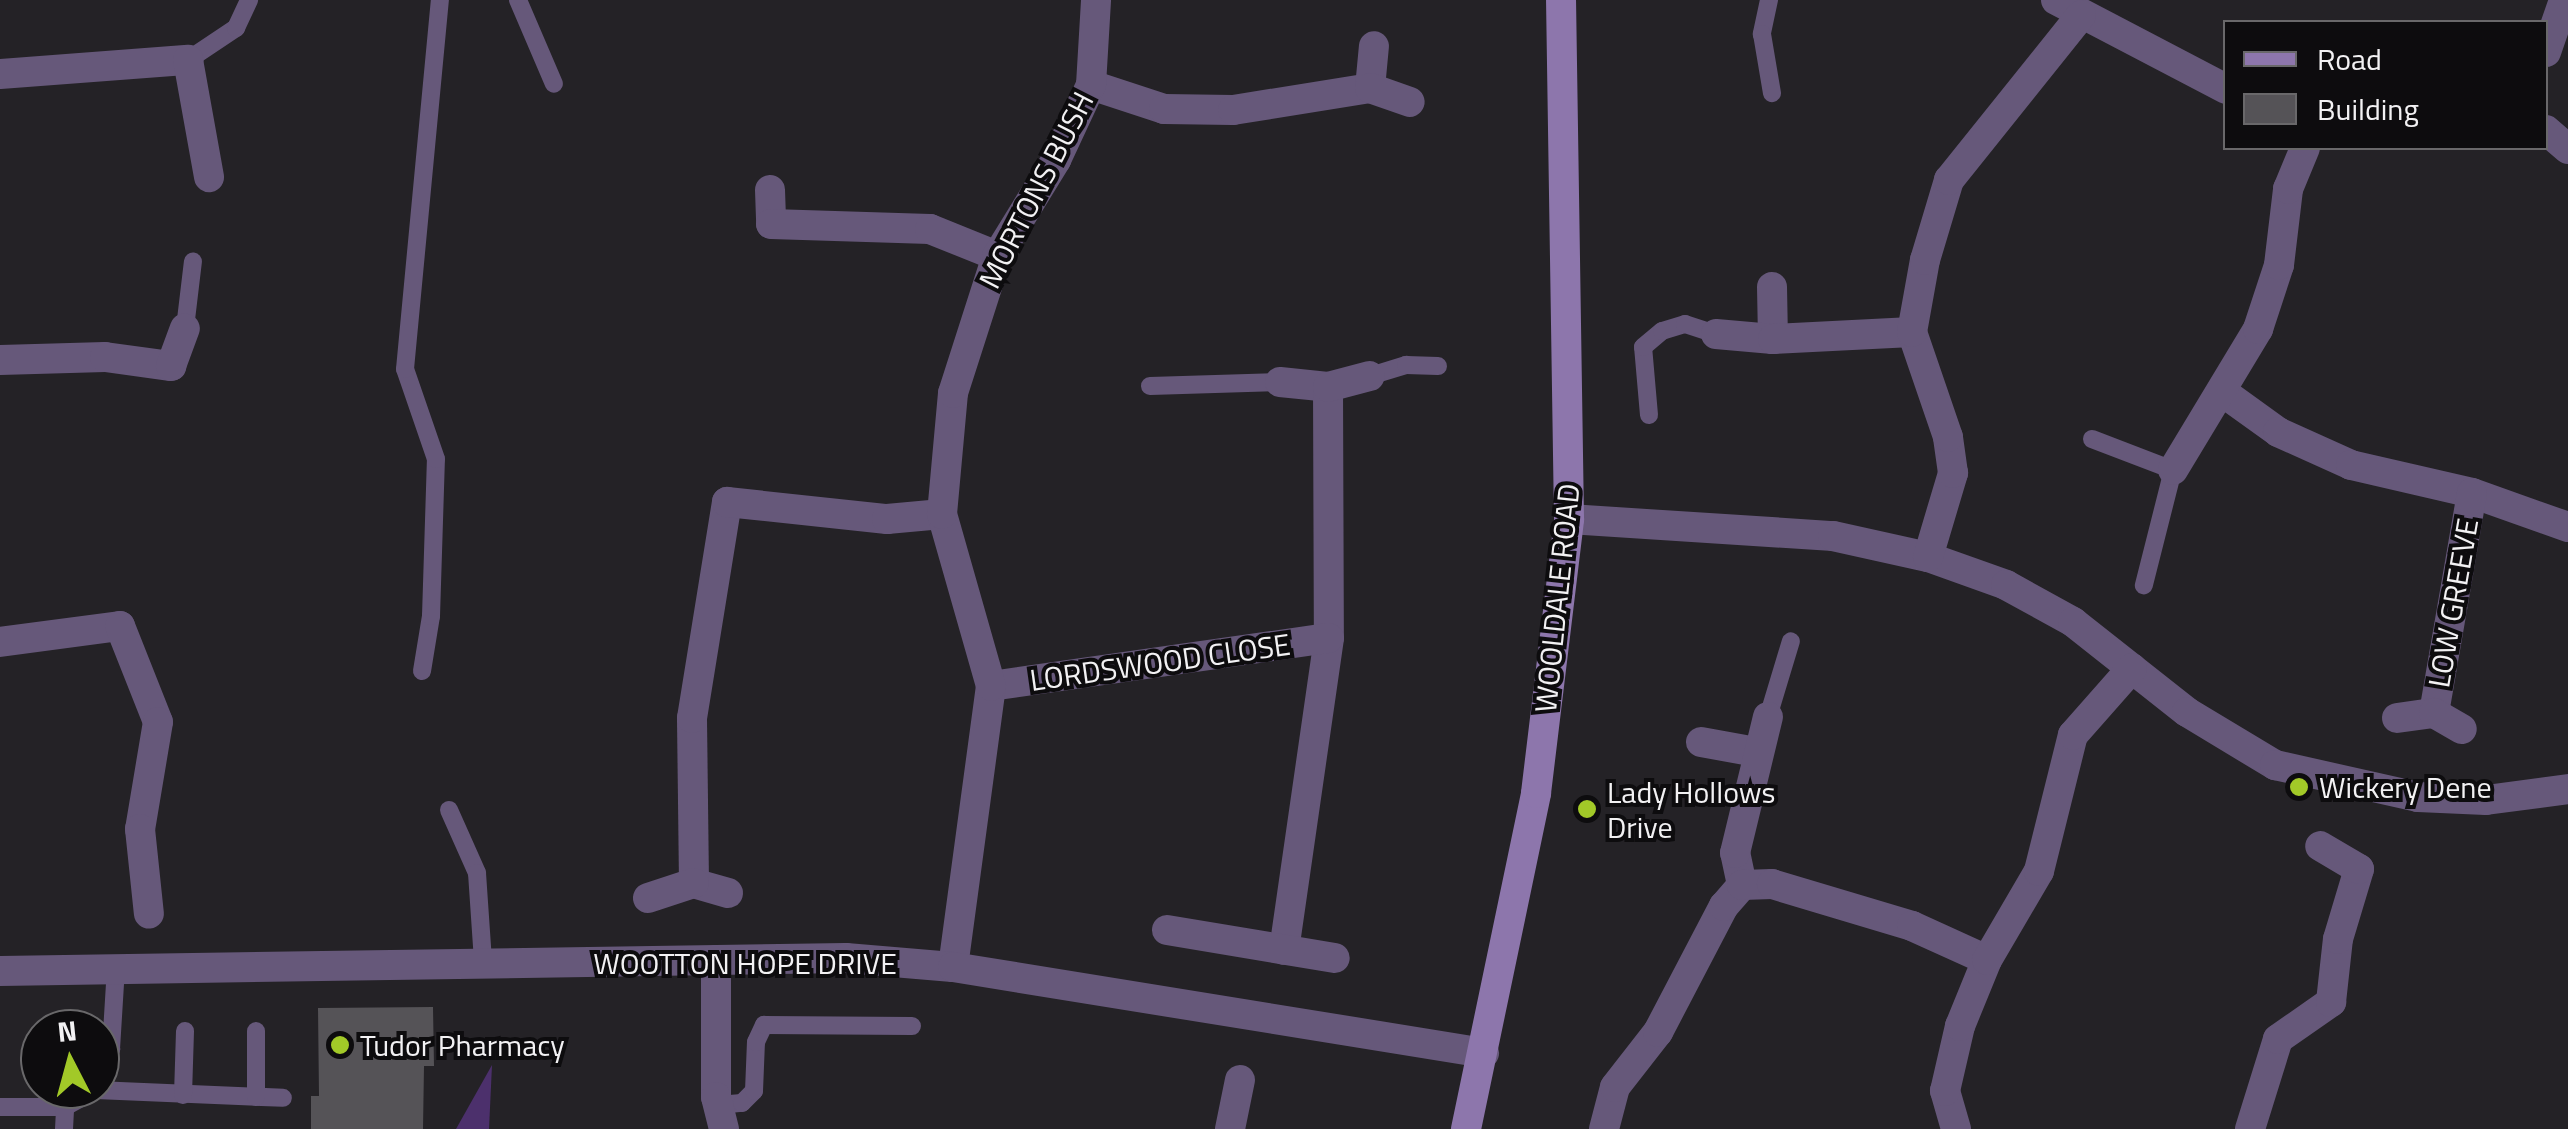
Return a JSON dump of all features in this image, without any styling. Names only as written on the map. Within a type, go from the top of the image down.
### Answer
[{"type":"street","name":"MORTONS BUSH","points":[[953,967],[991,686],[942,514],[953,394],[997,256],[1056,160],[1091,84],[1096,0]]},
{"type":"street","name":"WOOLDALE ROAD","points":[[1466,1129],[1536,793],[1569,518],[1561,0]]},
{"type":"street","points":[[2548,46],[2564,0]]},
{"type":"street","points":[[1928,556],[1953,474],[1948,437],[1912,332],[1949,180],[2068,7],[2223,87]]},
{"type":"street","points":[[1370,88],[1374,46]]},
{"type":"street","points":[[0,74],[188,60],[209,177]]},
{"type":"street","points":[[1091,84],[1164,109],[1233,110],[1370,88],[1410,102]]},
{"type":"street","points":[[2548,132],[2568,149]]},
{"type":"street","points":[[2173,470],[2224,392],[2258,329],[2280,265],[2288,189],[2303,150]]},
{"type":"street","points":[[770,190],[771,224],[930,230],[997,256]]},
{"type":"street","points":[[1772,287],[1773,339]]},
{"type":"street","points":[[0,360],[105,357],[171,366],[185,328]]},
{"type":"street","points":[[1716,334],[1773,339],[1912,332]]},
{"type":"street","points":[[1280,382],[1328,387],[1370,376]]},
{"type":"street","name":"LORDSWOOD CLOSE","points":[[1284,950],[1329,638],[1328,387]]},
{"type":"street","name":"LOW GREEVE","points":[[2224,392],[2278,432],[2352,465],[2472,493],[2568,526]]},
{"type":"street","name":"LOW GREEVE","points":[[2434,713],[2472,493]]},
{"type":"street","points":[[694,883],[692,718],[727,502],[887,518],[942,514]]},
{"type":"street","points":[[1569,518],[1833,536],[1928,556],[2006,585],[2073,622],[2132,668],[2274,765],[2342,784],[2486,800],[2568,789]]},
{"type":"street","points":[[0,642],[120,626],[158,722],[153,779],[140,829],[149,914]]},
{"type":"street","name":"LORDSWOOD CLOSE","points":[[991,686],[1329,638]]},
{"type":"street","points":[[1956,1129],[1945,1091],[1960,1026],[1987,960],[2038,871],[2073,735],[2132,668]]},
{"type":"street","name":"LOW GREEVE","points":[[2397,718],[2434,713],[2462,729]]},
{"type":"street","points":[[1742,886],[1734,853],[1756,752],[1768,718]]},
{"type":"street","points":[[1701,742],[1756,752]]},
{"type":"street","points":[[2250,1129],[2278,1038],[2331,1002],[2338,940],[2360,868],[2320,846]]},
{"type":"street","points":[[648,898],[694,883],[728,893]]},
{"type":"street","points":[[1604,1129],[1615,1087],[1658,1032],[1724,906],[1742,886],[1772,884],[1912,926],[1987,960]]},
{"type":"street","points":[[1167,930],[1335,958]]},
{"type":"street","name":"WOOTTON HOPE DRIVE","points":[[0,971],[846,958],[953,967],[1484,1053]]},
{"type":"street","points":[[716,960],[712,995],[721,1117]]},
{"type":"street","points":[[1230,1129],[1240,1080]]},
{"type":"lane","points":[[188,60],[236,28],[249,0]]},
{"type":"lane","points":[[422,671],[432,616],[436,458],[404,370],[440,0]]},
{"type":"lane","points":[[518,0],[554,84]]},
{"type":"lane","points":[[1769,0],[1762,34],[1772,93]]},
{"type":"lane","points":[[185,328],[193,260]]},
{"type":"lane","points":[[1649,415],[1643,347],[1662,331],[1685,324],[1716,334]]},
{"type":"lane","points":[[1370,376],[1406,365],[1438,366]]},
{"type":"lane","points":[[1150,386],[1280,382]]},
{"type":"lane","points":[[2092,439],[2173,470],[2144,585]]},
{"type":"lane","points":[[1768,718],[1791,640]]},
{"type":"lane","points":[[449,810],[477,873],[483,961]]},
{"type":"lane","points":[[113,1009],[116,968]]},
{"type":"lane","points":[[721,1117],[754,1091],[756,1042],[764,1025],[912,1026]]},
{"type":"lane","points":[[183,1095],[184,1031]]},
{"type":"lane","points":[[256,1031],[256,1097]]},
{"type":"lane","points":[[120,1091],[284,1098]]},
{"type":"shaded area","points":[[492,1065],[489,1129],[456,1129]]},
{"type":"building","points":[[433,1007],[434,1066],[424,1066],[423,1129],[311,1129],[311,1096],[319,1096],[318,1008]]},
{"type":"place","name":"Wickery Dene","points":[[2299,787]]},
{"type":"place","name":"Lady Hollows Drive","points":[[1587,809]]},
{"type":"place","name":"Tudor Pharmacy","points":[[340,1045]]}]
